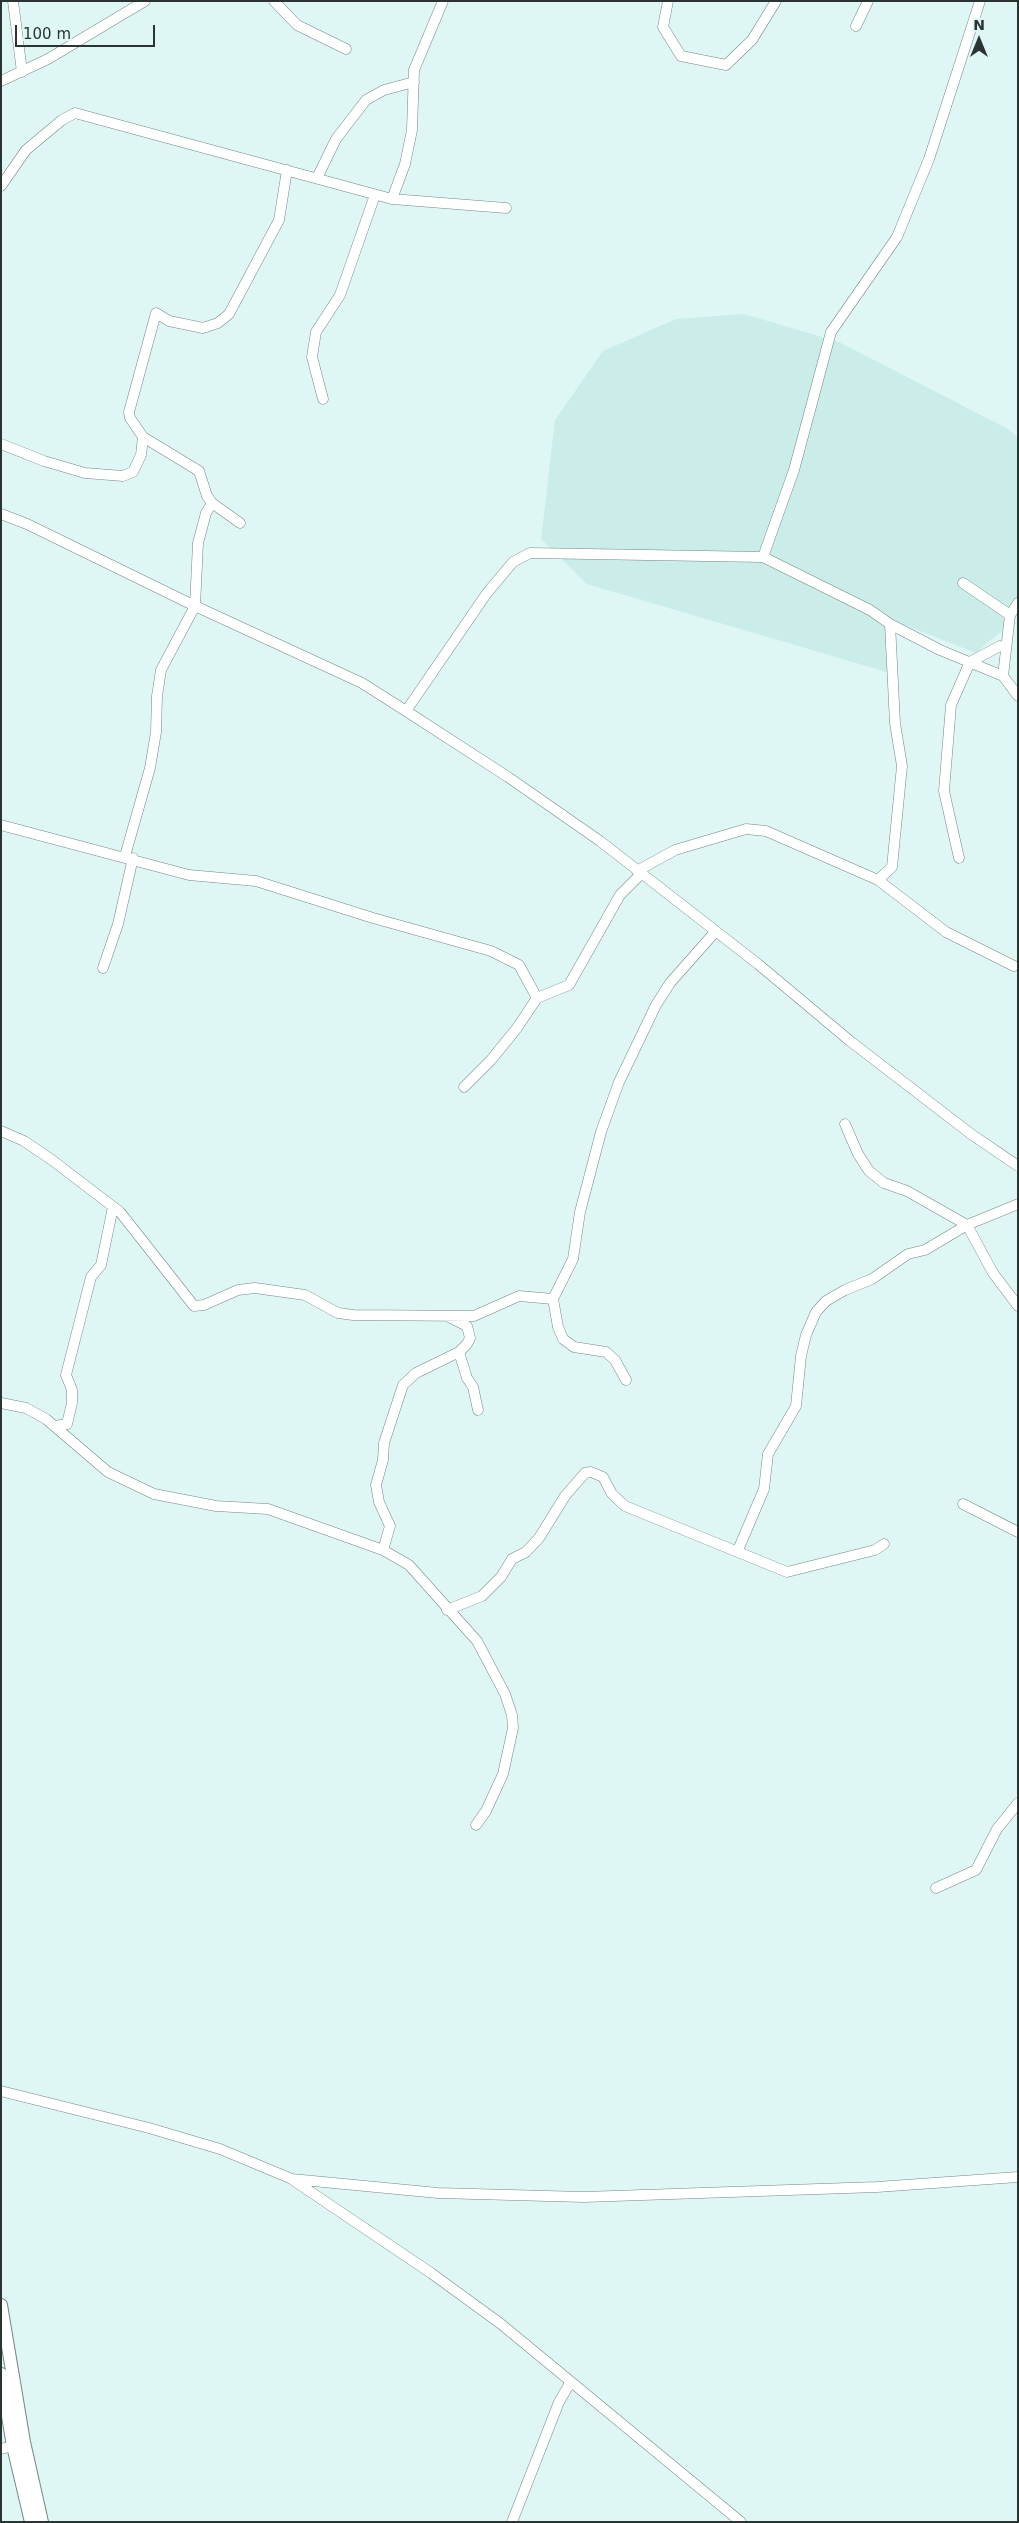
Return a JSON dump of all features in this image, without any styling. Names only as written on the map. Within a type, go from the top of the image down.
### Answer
[{"type":"main road","points":[[1,2305],[24,2442],[42,2522]]},
{"type":"main road","points":[[1,2374],[7,2448],[31,2522]]},
{"type":"street","points":[[13,1],[22,72]]},
{"type":"street","points":[[1,81],[22,72],[145,1]]},
{"type":"street","points":[[274,1],[297,25],[346,49]]},
{"type":"street","points":[[392,199],[405,164],[412,130],[414,70],[443,1]]},
{"type":"street","points":[[668,1],[663,27],[681,56],[726,65],[752,40],[776,1]]},
{"type":"street","points":[[856,26],[868,1]]},
{"type":"street","points":[[763,557],[794,470],[831,332],[897,238],[929,159],[980,1]]},
{"type":"street","points":[[317,178],[336,139],[366,100],[384,90],[414,82]]},
{"type":"street","points":[[1,186],[26,150],[62,120],[75,113],[392,199],[506,208]]},
{"type":"street","points":[[240,523],[212,503],[207,496],[199,471],[143,437],[130,418],[129,412],[156,313],[169,321],[203,328],[218,323],[228,314],[279,220],[287,170]]},
{"type":"street","points":[[324,399],[312,358],[316,332],[340,295],[375,194]]},
{"type":"street","points":[[1,444],[44,461],[86,473],[123,476],[133,472],[142,455],[143,437]]},
{"type":"street","points":[[103,968],[118,924],[129,857],[150,768],[156,732],[157,696],[161,670],[195,606],[198,543],[206,513],[212,503]]},
{"type":"street","points":[[1,514],[27,524],[195,606],[362,683],[406,711],[516,782],[600,841],[716,931],[874,1060],[971,1134],[1018,1166]]},
{"type":"street","points":[[406,711],[487,592],[513,562],[530,553],[763,557],[870,610],[890,624],[940,650],[1003,676],[1018,696]]},
{"type":"street","points":[[963,583],[1010,615]]},
{"type":"street","points":[[1003,676],[1010,615],[1018,603]]},
{"type":"street","points":[[878,880],[892,867],[902,766],[895,723],[890,624]]},
{"type":"street","points":[[959,858],[944,784],[949,751],[950,705],[970,662],[1000,646]]},
{"type":"street","points":[[1,825],[129,857],[189,875],[256,881],[490,951],[519,965],[536,998]]},
{"type":"street","points":[[464,1087],[502,1047],[536,998],[569,985],[620,895],[639,873],[674,850],[746,829],[757,829],[778,835],[878,880],[946,932],[1014,966]]},
{"type":"street","points":[[626,1380],[615,1360],[606,1352],[574,1347],[563,1339],[558,1327],[554,1299],[573,1259],[580,1212],[602,1132],[619,1082],[656,1005],[670,983],[716,931]]},
{"type":"street","points":[[845,1124],[858,1154],[869,1171],[884,1183],[907,1191],[967,1225],[993,1273],[1018,1306]]},
{"type":"street","points":[[1,1131],[24,1141],[52,1160],[120,1212],[194,1306],[204,1305],[238,1290],[269,1288],[305,1295],[338,1313],[353,1315],[474,1316],[519,1296],[538,1296],[554,1299]]},
{"type":"street","points":[[738,1550],[764,1489],[768,1454],[796,1406],[801,1356],[806,1335],[816,1312],[826,1301],[845,1290],[872,1279],[908,1254],[925,1250],[967,1225],[1018,1204]]},
{"type":"street","points":[[55,1426],[67,1424],[72,1403],[72,1390],[66,1375],[91,1277],[101,1265],[113,1207]]},
{"type":"street","points":[[383,1550],[390,1526],[379,1502],[376,1485],[383,1460],[384,1443],[403,1385],[416,1373],[459,1352],[467,1344],[470,1332],[461,1323],[446,1316]]},
{"type":"street","points":[[459,1352],[467,1378],[473,1387],[478,1410]]},
{"type":"street","points":[[1,1403],[26,1408],[55,1426],[108,1472],[154,1494],[216,1506],[268,1509],[383,1550],[409,1565],[447,1610],[477,1641],[505,1694],[512,1716],[513,1728],[503,1774],[486,1811],[476,1825]]},
{"type":"street","points":[[447,1610],[482,1596],[501,1577],[512,1559],[526,1552],[540,1538],[565,1496],[585,1474],[591,1472],[604,1477],[612,1494],[625,1506],[790,1572],[875,1550],[884,1544]]},
{"type":"street","points":[[963,1504],[1018,1532]]},
{"type":"street","points":[[936,1888],[954,1878],[976,1870],[997,1829],[1018,1803]]},
{"type":"street","points":[[1,2091],[149,2128],[211,2146],[292,2179],[431,2272],[500,2324],[741,2522]]},
{"type":"street","points":[[292,2179],[438,2193],[584,2197],[877,2187],[1018,2178]]},
{"type":"street","points":[[512,2522],[559,2402],[570,2383]]},
{"type":"shaded area","points":[[744,314],[839,342],[1008,429],[1018,438],[1018,614],[1012,622],[976,653],[897,622],[890,673],[587,584],[541,539],[555,420],[603,351],[676,319]]}]
